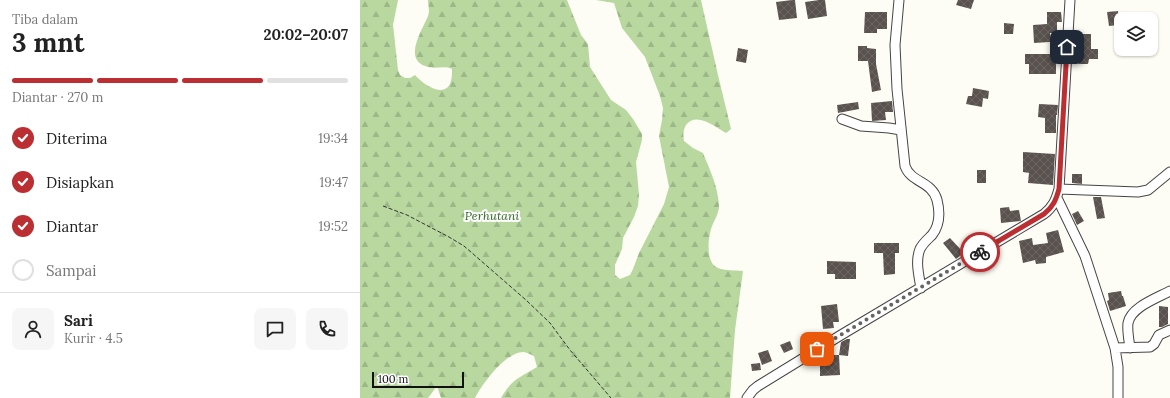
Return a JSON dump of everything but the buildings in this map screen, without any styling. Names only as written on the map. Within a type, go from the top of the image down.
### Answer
[{"type":"street","points":[[899,0],[895,45],[897,90],[905,166],[911,176],[931,188],[938,201],[939,215],[936,229],[923,244],[918,256],[921,288]]},
{"type":"street","points":[[747,398],[758,386],[1044,214],[1051,208],[1057,198],[1059,189],[1070,0]]},
{"type":"street","points":[[842,119],[861,126],[901,130]]},
{"type":"street","points":[[1059,189],[1138,192],[1148,190],[1170,172]]},
{"type":"street","points":[[1057,198],[1085,256],[1115,348],[1118,367],[1118,398]]},
{"type":"street","points":[[1130,348],[1128,323],[1133,312],[1170,291]]},
{"type":"street","points":[[1115,348],[1150,347],[1154,344],[1159,335],[1170,330]]},
{"type":"path","points":[[383,206],[407,216],[464,246],[550,323],[570,350],[611,398]]},
{"type":"green space","name":"Perhutani","points":[[360,0],[398,0],[393,25],[398,70],[400,75],[405,78],[410,78],[415,75],[425,84],[439,90],[448,87],[452,78],[452,69],[445,67],[432,68],[425,66],[415,57],[416,43],[429,14],[428,0],[567,0],[581,35],[588,44],[590,67],[611,100],[626,110],[642,134],[642,140],[636,162],[639,195],[638,206],[623,238],[622,249],[615,265],[615,275],[620,279],[630,275],[639,253],[664,204],[669,187],[659,136],[663,108],[645,57],[622,28],[614,3],[596,0],[701,0],[731,129],[726,133],[712,124],[695,120],[690,121],[686,125],[683,137],[684,141],[703,153],[717,192],[719,209],[712,226],[709,243],[709,255],[711,261],[714,265],[721,269],[743,271],[735,330],[730,398],[501,398],[512,383],[537,367],[534,356],[523,352],[516,354],[502,363],[489,377],[475,398],[441,398],[437,386],[428,398],[360,398]]},
{"type":"way so far","points":[[817,349],[980,252]]},
{"type":"route","points":[[980,252],[1044,214],[1051,208],[1057,198],[1059,189],[1067,47]]}]
